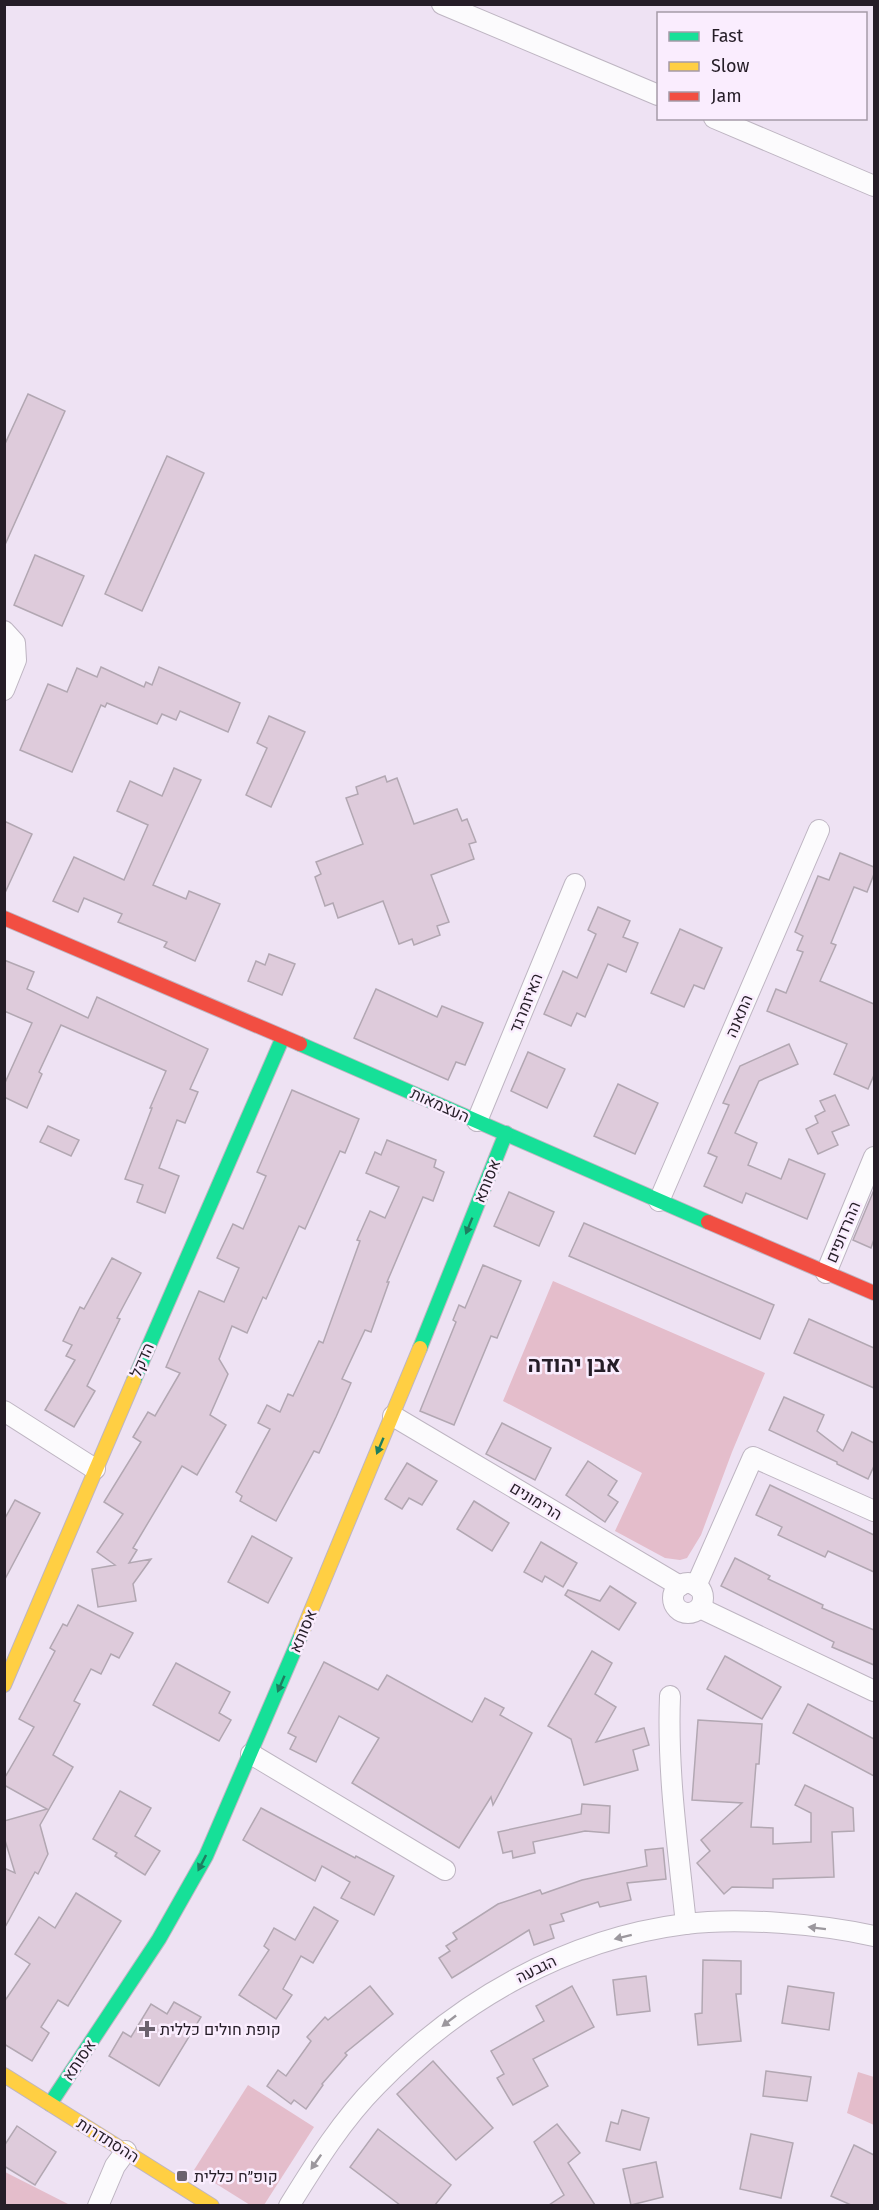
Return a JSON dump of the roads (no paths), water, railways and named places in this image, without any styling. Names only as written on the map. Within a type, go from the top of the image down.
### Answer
[{"type":"street","points":[[442,4],[657,95]]},
{"type":"street","points":[[719,120],[874,186]]},
{"type":"street","points":[[4,631],[15,643],[16,660],[4,690]]},
{"type":"street","name":"התאנה","points":[[659,1201],[819,831]]},
{"type":"street","name":"האיזמרגד","points":[[477,1121],[575,884]]},
{"type":"street","name":"העצמאות","points":[[4,918],[283,1036],[874,1293]]},
{"type":"street","name":"הדקל","points":[[4,1684],[283,1036]]},
{"type":"street","name":"אסותא","points":[[50,2103],[159,1939],[206,1856],[393,1416],[506,1133]]},
{"type":"street","name":"ההרדופים","points":[[826,1273],[874,1157]]},
{"type":"street","points":[[4,1412],[95,1469]]},
{"type":"street","name":"הרימונים","points":[[393,1416],[688,1586]]},
{"type":"street","points":[[688,1586],[702,1593],[703,1598],[700,1608],[691,1613],[685,1613],[676,1608],[674,1594],[688,1586],[753,1457],[874,1511]]},
{"type":"street","points":[[700,1608],[874,1691]]},
{"type":"street","points":[[670,1696],[669,1771],[686,1924]]},
{"type":"street","points":[[251,1754],[446,1870]]},
{"type":"street","name":"הגבעה","points":[[289,2205],[314,2164],[343,2126],[375,2086],[414,2048],[458,2014],[544,1964],[590,1945],[686,1924],[742,1922],[799,1926],[874,1936]]},
{"type":"street","name":"ההסתדרות","points":[[4,2075],[212,2205]]},
{"type":"street","points":[[98,2205],[115,2166],[126,2151]]},
{"type":"place","name":"קופת חולים כללית","points":[[147,2029]]},
{"type":"place","name":"קופ״ח כללית","points":[[182,2176]]},
{"type":"district","name":"אבן יהודה","points":[[574,1364]]}]
